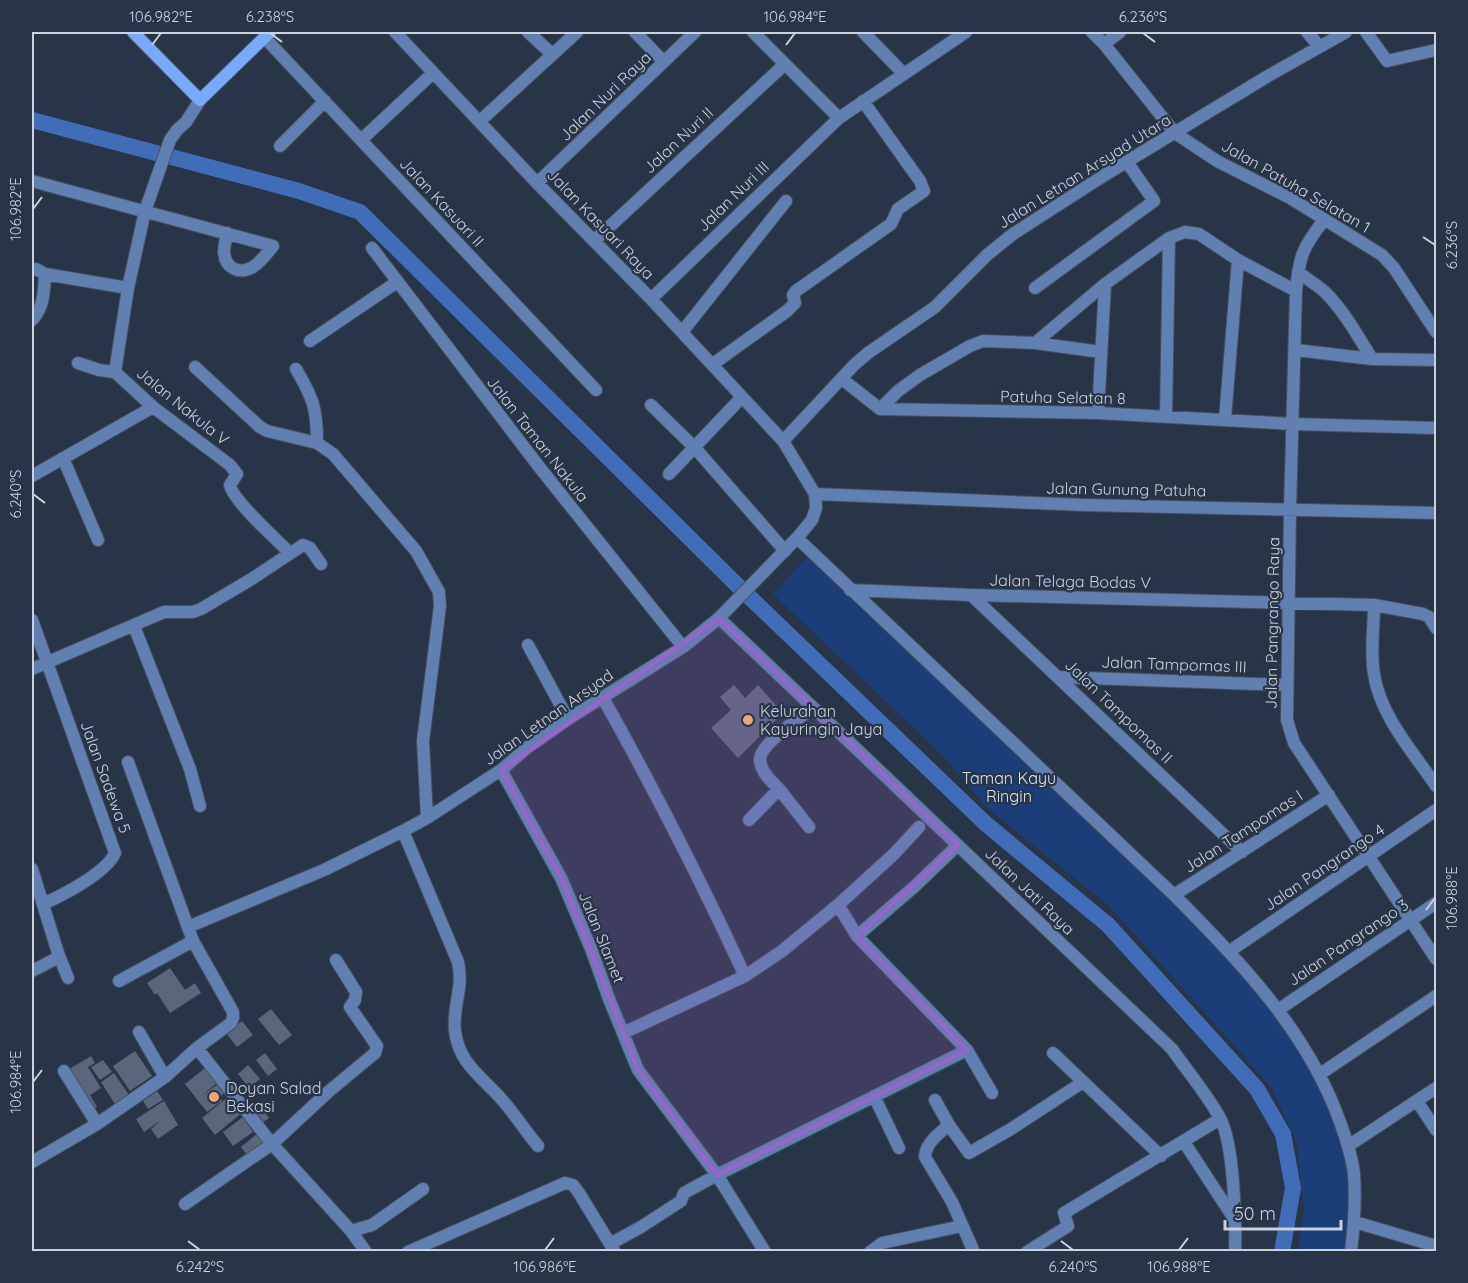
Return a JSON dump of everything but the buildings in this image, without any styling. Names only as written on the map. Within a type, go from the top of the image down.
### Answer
[{"type":"street","points":[[133,32],[200,100],[267,34]]},
{"type":"street","name":"Jalan Kasuari Raya","points":[[395,32],[537,183],[713,364],[783,441]]},
{"type":"street","points":[[528,32],[552,54]]},
{"type":"street","points":[[480,121],[577,32]]},
{"type":"street","points":[[635,32],[664,62]]},
{"type":"street","name":"Jalan Nuri Raya","points":[[537,183],[694,32]]},
{"type":"street","points":[[753,32],[839,118]]},
{"type":"street","points":[[863,32],[903,73]]},
{"type":"street","name":"Jalan Nuri III","points":[[651,299],[839,118],[966,32]]},
{"type":"street","name":"Jalan Patuha Selatan 1","points":[[1092,32],[1175,133],[1217,161],[1264,184],[1382,255],[1394,268],[1437,333]]},
{"type":"street","points":[[1104,45],[1120,32]]},
{"type":"street","points":[[1307,32],[1320,46]]},
{"type":"street","name":"Jalan Letnan Arsyad Utara","points":[[783,441],[868,353],[935,307],[999,244],[1051,208],[1346,32]]},
{"type":"street","points":[[1366,32],[1387,61],[1437,50]]},
{"type":"street","name":"Jalan Kasuari II","points":[[267,34],[361,140],[596,390]]},
{"type":"street","name":"Jalan Nuri II","points":[[594,241],[785,64]]},
{"type":"street","points":[[361,140],[433,73]]},
{"type":"street","name":"Jalan Nakula V","points":[[200,100],[186,122],[170,140],[145,211],[128,288],[115,372],[153,407],[230,465],[237,474],[230,488],[248,511],[290,553]]},
{"type":"street","points":[[280,146],[325,101]]},
{"type":"street","points":[[713,364],[787,311],[795,303],[796,291],[891,224],[898,209],[924,191],[920,181],[863,101]]},
{"type":"street","points":[[1035,288],[1154,201],[1127,162]]},
{"type":"street","points":[[32,181],[227,233],[273,246],[253,267],[240,271],[229,266],[226,259],[224,252],[227,233]]},
{"type":"street","points":[[682,332],[786,201]]},
{"type":"street","name":"Jalan Pangrango Raya","points":[[1324,220],[1304,248],[1296,291],[1287,720],[1293,743],[1437,959]]},
{"type":"street","points":[[1035,343],[1105,284],[1169,238],[1185,232],[1196,232],[1238,260],[1296,291]]},
{"type":"street","points":[[1166,417],[1169,238]]},
{"type":"street","name":"Jalan Taman Nakula","points":[[372,248],[526,450],[683,647]]},
{"type":"street","points":[[1225,419],[1238,260]]},
{"type":"street","points":[[32,270],[128,288]]},
{"type":"street","points":[[1298,272],[1324,292],[1336,305],[1352,325],[1372,359]]},
{"type":"street","points":[[32,320],[42,302],[45,274]]},
{"type":"street","points":[[310,341],[397,282]]},
{"type":"street","points":[[1098,413],[1105,284]]},
{"type":"street","points":[[842,379],[880,409],[898,391],[920,375],[983,341],[1035,343],[1101,352]]},
{"type":"street","points":[[1296,350],[1372,359],[1437,360]]},
{"type":"street","points":[[78,363],[115,372]]},
{"type":"street","points":[[195,367],[260,427],[267,431],[317,443],[333,454],[416,551],[439,592],[440,606],[423,741],[427,818]]},
{"type":"street","points":[[296,369],[310,393],[315,408],[317,443]]},
{"type":"street","points":[[669,474],[742,397]]},
{"type":"street","points":[[651,405],[695,448],[785,551]]},
{"type":"street","points":[[32,476],[153,407]]},
{"type":"street","name":"Patuha Selatan 8","points":[[880,409],[1098,413],[1293,424],[1437,428]]},
{"type":"street","points":[[783,441],[815,494]]},
{"type":"street","points":[[63,458],[98,540]]},
{"type":"street","name":"Jalan Letnan Arsyad","points":[[188,927],[324,870],[427,818],[501,770],[528,747],[568,719],[683,647],[729,609],[797,538],[812,520],[816,508],[815,494]]},
{"type":"street","name":"Jalan Gunung Patuha","points":[[815,494],[1085,505],[1437,513]]},
{"type":"street","points":[[797,538],[1174,895],[1230,951],[1278,1010],[1320,1074],[1348,1146],[1354,1173],[1355,1222],[1351,1251]]},
{"type":"street","points":[[32,669],[164,612],[194,612],[201,609],[305,545],[310,548],[321,564]]},
{"type":"street","name":"Jalan Telaga Bodas V","points":[[850,590],[971,596],[1374,605],[1423,614],[1432,620],[1437,628]]},
{"type":"street","name":"Jalan Tampomas II","points":[[971,596],[1242,852]]},
{"type":"street","points":[[1374,605],[1373,673],[1378,692],[1394,723],[1437,786]]},
{"type":"street","name":"Jalan Jati Raya","points":[[718,618],[1172,1049],[1220,1119],[1227,1139],[1231,1163],[1235,1251]]},
{"type":"street","points":[[32,620],[47,662]]},
{"type":"street","points":[[134,626],[190,769],[200,807]]},
{"type":"street","points":[[528,645],[568,719]]},
{"type":"street","name":"Jalan Sadewa 5","points":[[43,904],[72,891],[105,865],[115,853],[47,662]]},
{"type":"street","name":"Jalan Tampomas III","points":[[1059,677],[1287,685]]},
{"type":"street","points":[[603,698],[657,795],[745,976]]},
{"type":"street","points":[[809,827],[765,774],[760,764],[762,752],[773,740],[813,708]]},
{"type":"street","points":[[32,1161],[97,1124],[165,1077],[197,1048],[231,1023],[234,1016],[193,941],[128,762]]},
{"type":"street","name":"Jalan Slamet","points":[[501,770],[561,878],[638,1070],[717,1175],[765,1251]]},
{"type":"street","points":[[749,820],[778,789]]},
{"type":"street","name":"Jalan Tampomas I","points":[[1174,895],[1329,795]]},
{"type":"street","name":"Jalan Pangrango 4","points":[[1230,951],[1437,810]]},
{"type":"street","points":[[623,1033],[745,976],[782,951],[838,905],[894,854],[919,827]]},
{"type":"street","points":[[403,831],[458,962],[461,982],[454,1021],[458,1048],[469,1066],[503,1101],[538,1146]]},
{"type":"street","points":[[856,936],[914,887],[958,845]]},
{"type":"street","points":[[32,869],[34,883],[68,978]]},
{"type":"street","name":"Jalan Pangrango 3","points":[[1278,1010],[1437,903]]},
{"type":"street","points":[[838,905],[856,936],[967,1050],[992,1092]]},
{"type":"street","points":[[119,981],[193,941]]},
{"type":"street","points":[[32,971],[59,957]]},
{"type":"street","points":[[185,1204],[272,1144],[328,1092],[373,1056],[377,1049],[350,1007],[355,1000],[356,992],[336,960]]},
{"type":"street","points":[[1320,1074],[1437,996]]},
{"type":"street","points":[[139,1032],[165,1077]]},
{"type":"street","points":[[197,1048],[272,1144],[351,1231],[366,1251]]},
{"type":"street","points":[[408,1251],[565,1182],[573,1185],[579,1193],[611,1249],[681,1201],[684,1193],[967,1050]]},
{"type":"street","points":[[1053,1053],[1161,1156]]},
{"type":"street","points":[[64,1071],[97,1124]]},
{"type":"street","points":[[935,1100],[969,1153],[1011,1129],[1083,1082]]},
{"type":"street","points":[[1348,1146],[1437,1088]]},
{"type":"street","points":[[874,1096],[899,1148]]},
{"type":"street","points":[[1417,1101],[1437,1130]]},
{"type":"street","points":[[1027,1251],[1068,1226],[1064,1214],[1220,1119]]},
{"type":"street","points":[[949,1125],[926,1148],[924,1155],[952,1202],[974,1251]]},
{"type":"street","points":[[1184,1142],[1234,1218]]},
{"type":"street","points":[[351,1231],[372,1225],[423,1189]]},
{"type":"street","points":[[1355,1222],[1436,1246],[1436,1251]]},
{"type":"street","points":[[870,1251],[882,1244],[962,1226]]},
{"type":"highlighted area","points":[[719,618],[958,845],[857,936],[967,1050],[717,1175],[638,1070],[561,878],[501,770]]},
{"type":"green space","name":"Taman Kayu Ringin","points":[[807,557],[1179,904],[1233,960],[1319,1076],[1345,1149],[1352,1223],[1348,1251],[1298,1251],[1304,1210],[1297,1144],[1272,1088],[1108,905],[987,808],[943,756],[773,594]]},
{"type":"waterway","points":[[32,120],[299,191],[360,212],[738,586],[986,824],[1108,925],[1257,1089],[1283,1134],[1293,1188],[1282,1252]]},
{"type":"place","name":"Kelurahan Kayuringin Jaya","points":[[748,720]]},
{"type":"place","name":"Doyan Salad Bekasi","points":[[214,1097]]}]
